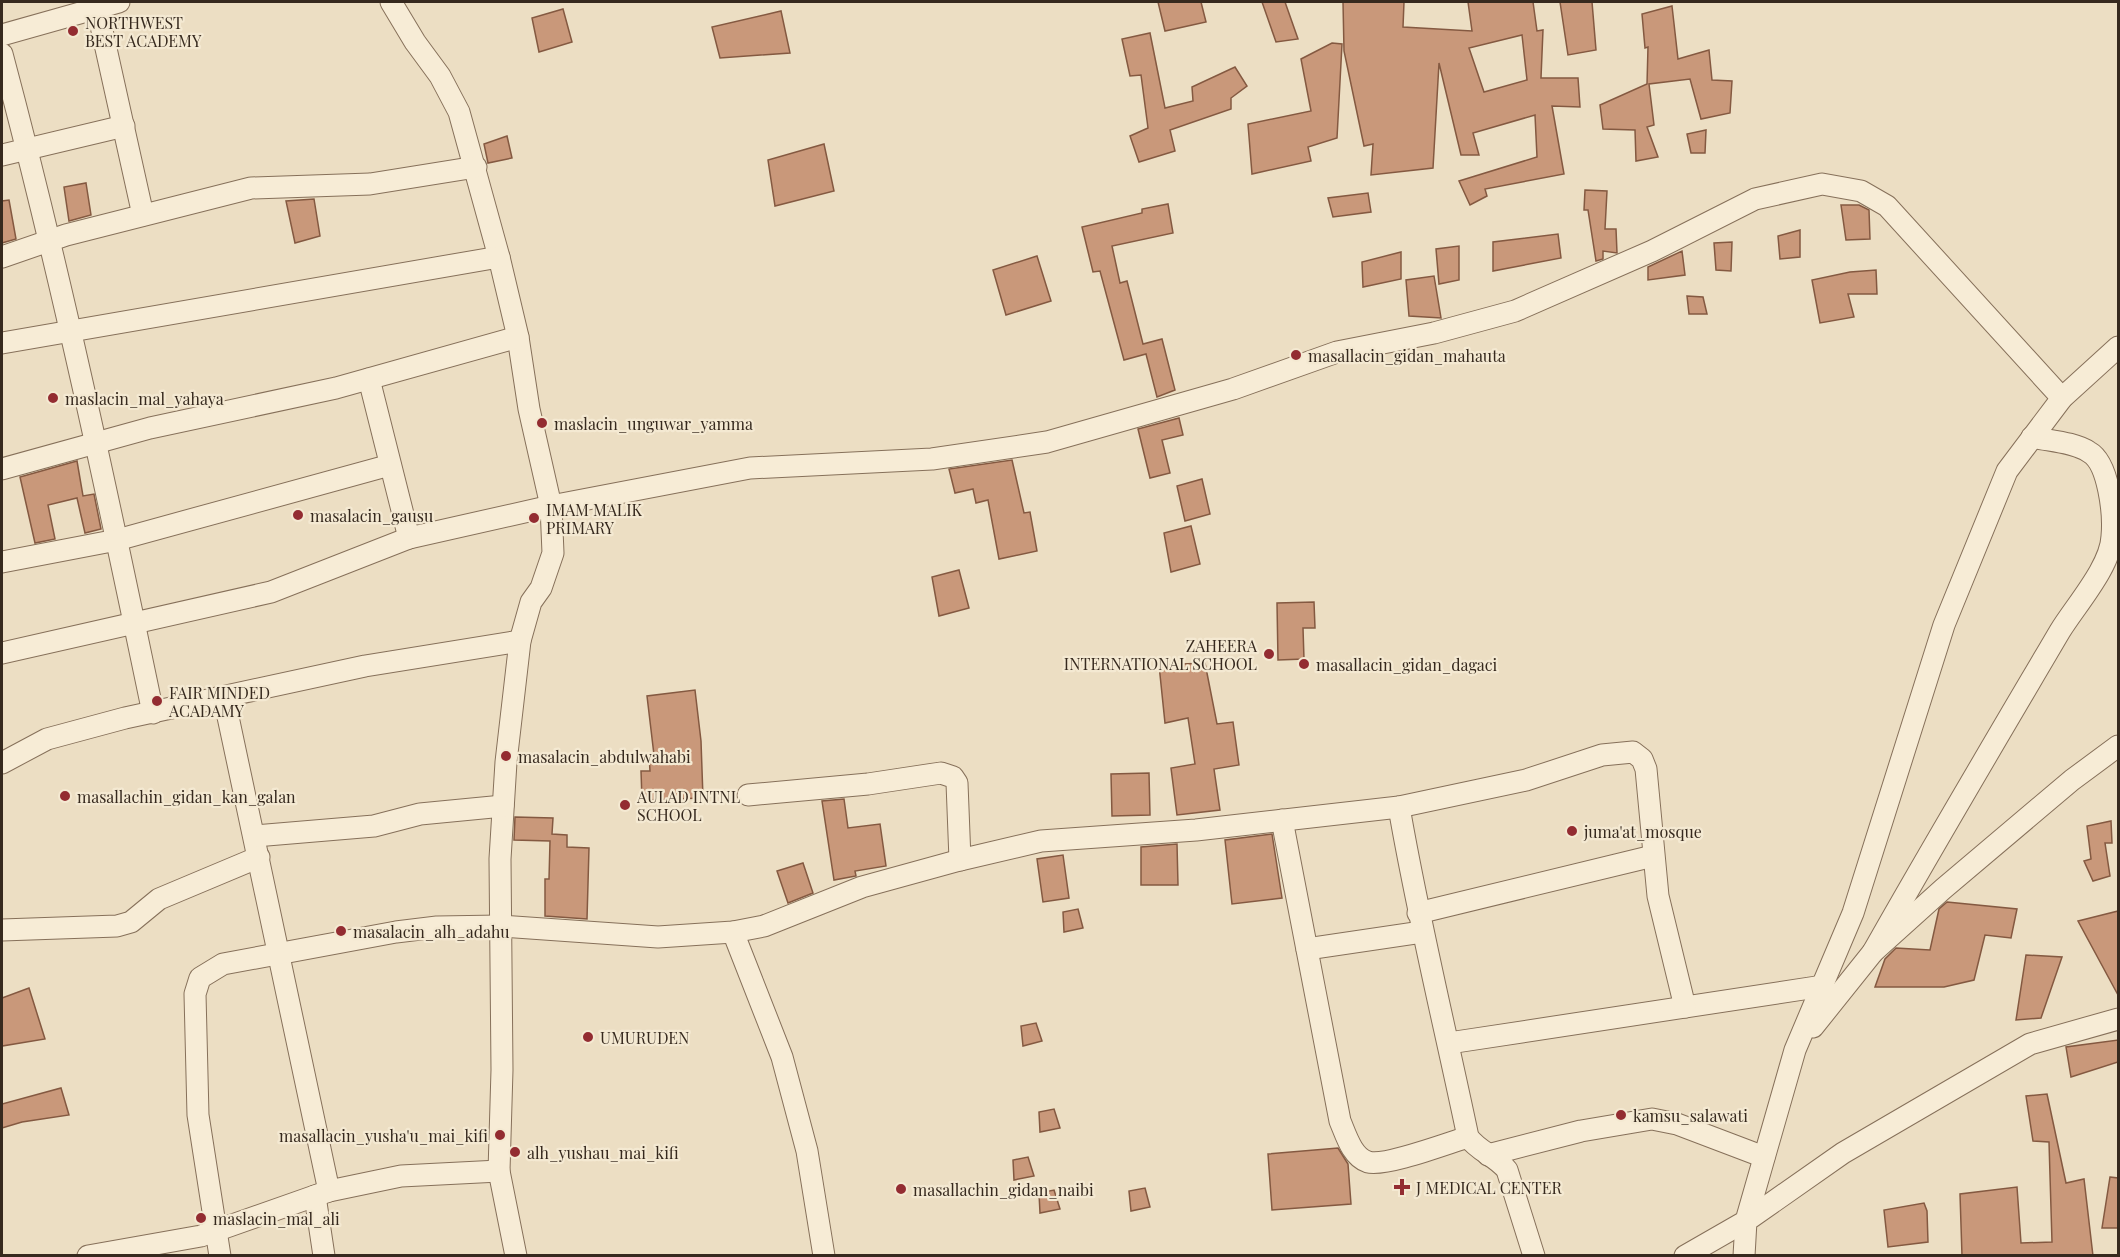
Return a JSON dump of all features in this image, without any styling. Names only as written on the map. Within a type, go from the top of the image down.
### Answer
[{"type":"street","points":[[2,35],[119,2]]},
{"type":"street","points":[[391,2],[415,42],[440,76],[459,112],[500,256],[518,337],[529,409],[551,506],[553,553],[542,588],[531,602],[520,641],[503,806],[500,926],[502,1070],[499,1171],[516,1256]]},
{"type":"street","points":[[97,8],[143,214]]},
{"type":"street","points":[[2,54],[97,443],[153,713]]},
{"type":"street","points":[[2,155],[124,126]]},
{"type":"street","points":[[2,257],[143,214],[250,188],[370,184],[476,167]]},
{"type":"street","points":[[2,653],[134,621],[271,592],[409,537],[551,506],[750,468],[932,459],[1047,442],[1233,389],[1338,352],[1434,333],[1515,311],[1652,251],[1755,199],[1822,184],[1861,190],[1887,206],[2062,398]]},
{"type":"street","points":[[2,343],[500,256]]},
{"type":"street","points":[[2,469],[150,428],[369,379],[518,337]]},
{"type":"street","points":[[1744,1256],[1746,1221],[1795,1050],[1853,913],[1944,625],[2007,471],[2062,398],[2118,346]]},
{"type":"street","points":[[369,379],[409,537]]},
{"type":"street","points":[[1795,1050],[1873,952],[1980,763],[2077,603],[2105,562],[2112,538],[2110,498],[2102,467],[2090,452],[2032,437]]},
{"type":"street","points":[[2,562],[117,540],[390,465]]},
{"type":"street","points":[[2,763],[47,740],[153,713],[365,666],[520,641]]},
{"type":"street","points":[[224,698],[280,954],[322,1193],[324,1256]]},
{"type":"street","points":[[1873,952],[1995,845],[2118,746]]},
{"type":"street","points":[[220,1256],[198,1115],[195,994],[200,978],[209,970],[223,964],[396,932],[437,927],[500,926],[658,937],[733,932],[764,926],[862,887],[1041,841],[1196,830],[1399,807],[1526,780],[1602,755],[1633,752],[1642,759],[1646,769],[1658,896],[1685,1007]]},
{"type":"street","points":[[748,795],[821,789],[941,772],[953,777],[957,783],[960,860]]},
{"type":"street","points":[[255,836],[374,826],[420,814],[503,806]]},
{"type":"street","points":[[1399,807],[1420,922],[1449,1043],[1468,1137],[1477,1149],[1500,1162],[1507,1170],[1534,1256]]},
{"type":"street","points":[[1282,820],[1340,1121],[1352,1150],[1367,1162],[1383,1163],[1468,1137]]},
{"type":"street","points":[[1306,949],[1420,922],[1653,856]]},
{"type":"street","points":[[2,930],[117,926],[131,922],[159,899],[259,857]]},
{"type":"street","points":[[733,932],[782,1057],[807,1150],[824,1256]]},
{"type":"street","points":[[1449,1043],[1822,986]]},
{"type":"street","points":[[1685,1256],[1746,1221],[1843,1153],[2030,1044],[2118,1019]]},
{"type":"street","points":[[1488,1155],[1581,1131],[1652,1119],[1677,1124],[1764,1157]]},
{"type":"street","points":[[88,1256],[215,1232],[322,1193],[401,1176],[499,1171]]},
{"type":"building","points":[[1158,2],[1201,2],[1206,22],[1165,31]]},
{"type":"building","points":[[1262,2],[1285,2],[1298,39],[1276,42]]},
{"type":"building","points":[[1343,2],[1404,2],[1403,27],[1472,31],[1468,2],[1533,2],[1537,31],[1543,30],[1541,78],[1578,78],[1580,107],[1552,106],[1564,174],[1485,189],[1487,196],[1470,205],[1459,181],[1537,157],[1535,115],[1473,133],[1479,155],[1461,155],[1439,63],[1433,168],[1371,175],[1373,144],[1364,146],[1344,51]],"holes":[[[1522,35],[1527,80],[1484,92],[1469,48]]]},
{"type":"building","points":[[1560,2],[1592,2],[1596,50],[1568,55]]},
{"type":"building","points":[[1672,6],[1678,59],[1709,50],[1712,80],[1732,81],[1730,113],[1701,119],[1690,79],[1649,84],[1654,125],[1647,127],[1658,157],[1636,161],[1635,130],[1603,129],[1600,105],[1647,84],[1648,47],[1645,48],[1642,14]]},
{"type":"building","points":[[563,9],[572,42],[539,52],[532,18]]},
{"type":"building","points":[[781,11],[790,53],[720,58],[712,27]]},
{"type":"building","points":[[1150,33],[1165,108],[1193,101],[1192,87],[1235,67],[1247,86],[1231,98],[1231,109],[1170,130],[1175,151],[1139,162],[1130,136],[1148,128],[1141,75],[1130,76],[1122,39]]},
{"type":"building","points":[[1332,43],[1342,44],[1337,138],[1308,147],[1311,161],[1252,174],[1248,124],[1311,111],[1301,59]]},
{"type":"building","points":[[1706,130],[1705,153],[1691,153],[1687,134]]},
{"type":"building","points":[[507,136],[512,158],[488,163],[484,144]]},
{"type":"building","points":[[824,144],[834,191],[775,206],[768,160]]},
{"type":"building","points":[[86,183],[91,215],[69,221],[64,187]]},
{"type":"building","points":[[1585,190],[1607,191],[1605,229],[1616,229],[1617,253],[1603,251],[1603,259],[1596,261],[1588,210],[1584,210]]},
{"type":"building","points":[[1368,193],[1371,212],[1333,217],[1328,198]]},
{"type":"building","points":[[314,199],[320,236],[295,243],[286,201]]},
{"type":"building","points":[[9,200],[16,239],[2,243],[2,201]]},
{"type":"building","points":[[1168,204],[1173,233],[1112,246],[1120,283],[1127,281],[1143,344],[1162,339],[1175,390],[1157,397],[1146,354],[1124,360],[1100,271],[1093,272],[1082,227],[1142,213],[1142,209]]},
{"type":"building","points":[[1841,205],[1859,205],[1869,210],[1870,239],[1846,240]]},
{"type":"building","points":[[1800,230],[1800,257],[1780,259],[1778,236]]},
{"type":"building","points":[[1558,234],[1561,258],[1493,271],[1493,242]]},
{"type":"building","points":[[1732,242],[1731,271],[1716,270],[1714,243]]},
{"type":"building","points":[[1459,246],[1459,280],[1439,284],[1436,249]]},
{"type":"building","points":[[1682,251],[1685,275],[1648,280],[1648,267]]},
{"type":"building","points":[[1401,252],[1401,279],[1363,287],[1362,262]]},
{"type":"building","points":[[1037,256],[1051,301],[1006,315],[993,270]]},
{"type":"building","points":[[1876,270],[1877,294],[1848,294],[1854,317],[1820,323],[1812,280],[1850,272]]},
{"type":"building","points":[[1434,276],[1441,318],[1409,316],[1406,280]]},
{"type":"building","points":[[1687,296],[1703,297],[1707,314],[1689,314]]},
{"type":"building","points":[[1179,418],[1183,435],[1162,440],[1170,473],[1150,478],[1138,429]]},
{"type":"building","points":[[1012,460],[1024,513],[1030,512],[1037,551],[999,559],[988,500],[976,503],[973,489],[955,493],[949,469]]},
{"type":"building","points":[[77,461],[83,496],[94,494],[101,529],[85,533],[77,498],[48,505],[55,539],[35,543],[20,477]]},
{"type":"building","points":[[1202,479],[1210,514],[1185,521],[1177,486]]},
{"type":"building","points":[[1191,526],[1200,564],[1171,572],[1164,533]]},
{"type":"building","points":[[959,570],[969,608],[939,616],[932,577]]},
{"type":"building","points":[[1314,602],[1315,628],[1303,628],[1304,659],[1278,660],[1277,603]]},
{"type":"building","points":[[1205,663],[1217,724],[1233,722],[1239,765],[1214,769],[1220,810],[1177,815],[1171,768],[1195,764],[1188,718],[1165,723],[1159,665]]},
{"type":"building","points":[[695,690],[701,741],[703,798],[642,800],[641,771],[650,771],[649,755],[654,755],[647,696]]},
{"type":"building","points":[[1149,773],[1150,815],[1112,816],[1111,774]]},
{"type":"building","points":[[844,799],[848,828],[880,824],[886,866],[855,871],[856,876],[834,880],[822,801]]},
{"type":"building","points":[[515,817],[553,818],[552,834],[567,835],[567,847],[589,848],[587,919],[545,916],[545,879],[549,879],[550,841],[514,840]]},
{"type":"building","points":[[2111,821],[2112,843],[2105,843],[2110,876],[2093,881],[2084,861],[2091,859],[2087,826]]},
{"type":"building","points":[[1272,834],[1282,898],[1232,904],[1225,840]]},
{"type":"building","points":[[1177,844],[1178,885],[1141,885],[1141,847]]},
{"type":"building","points":[[1063,855],[1069,898],[1043,902],[1037,859]]},
{"type":"building","points":[[803,863],[813,893],[788,903],[777,871]]},
{"type":"building","points":[[1947,902],[2017,909],[2011,938],[1985,935],[1974,980],[1944,987],[1875,987],[1885,959],[1896,948],[1930,950],[1939,909]]},
{"type":"building","points":[[1078,909],[1083,928],[1064,932],[1063,912]]},
{"type":"building","points":[[2118,911],[2118,995],[2078,921]]},
{"type":"building","points":[[2026,955],[2062,957],[2041,1018],[2016,1020]]},
{"type":"building","points":[[29,988],[45,1039],[2,1046],[2,998]]},
{"type":"building","points":[[1036,1023],[1042,1041],[1023,1046],[1021,1026]]},
{"type":"building","points":[[2118,1040],[2118,1062],[2071,1077],[2066,1047]]},
{"type":"building","points":[[61,1088],[69,1115],[22,1122],[2,1128],[2,1104]]},
{"type":"building","points":[[2047,1094],[2066,1183],[2084,1179],[2093,1256],[1962,1256],[1960,1194],[2017,1187],[2021,1243],[2052,1242],[2049,1142],[2033,1141],[2026,1096]]},
{"type":"building","points":[[1054,1109],[1060,1128],[1040,1132],[1039,1112]]},
{"type":"building","points":[[1338,1148],[1348,1164],[1351,1204],[1272,1210],[1268,1154]]},
{"type":"building","points":[[1028,1157],[1034,1176],[1014,1180],[1013,1160]]},
{"type":"building","points":[[2110,1177],[2118,1178],[2118,1228],[2102,1228]]},
{"type":"building","points":[[1145,1188],[1150,1207],[1131,1211],[1129,1191]]},
{"type":"building","points":[[1054,1190],[1060,1209],[1040,1213],[1039,1193]]},
{"type":"building","points":[[1924,1203],[1927,1211],[1928,1242],[1888,1247],[1884,1210]]},
{"type":"place","name":"NORTHWEST BEST ACADEMY","points":[[73,31]]},
{"type":"place","name":"masallacin_gidan_mahauta","points":[[1296,355]]},
{"type":"place","name":"maslacin_mal_yahaya","points":[[53,398]]},
{"type":"place","name":"maslacin_unguwar_yamma","points":[[542,423]]},
{"type":"place","name":"masalacin_gausu","points":[[298,515]]},
{"type":"place","name":"IMAM MALIK PRIMARY","points":[[534,518]]},
{"type":"place","name":"ZAHEERA INTERNATIONAL SCHOOL","points":[[1269,654]]},
{"type":"place","name":"masallacin_gidan_dagaci","points":[[1304,664]]},
{"type":"place","name":"FAIR MINDED ACADAMY","points":[[157,701]]},
{"type":"place","name":"masalacin_abdulwahabi","points":[[506,756]]},
{"type":"place","name":"masallachin_gidan_kan_galan","points":[[65,796]]},
{"type":"place","name":"AULAD INTNL SCHOOL","points":[[625,805]]},
{"type":"place","name":"juma'at_mosque","points":[[1572,831]]},
{"type":"place","name":"masalacin_alh_adahu","points":[[341,931]]},
{"type":"place","name":"UMURUDEN","points":[[588,1037]]},
{"type":"place","name":"kamsu_salawati","points":[[1621,1115]]},
{"type":"place","name":"masallacin_yusha'u_mai_kifi","points":[[500,1135]]},
{"type":"place","name":"alh_yushau_mai_kifi","points":[[515,1152]]},
{"type":"place","name":"J MEDICAL CENTER","points":[[1402,1187]]},
{"type":"place","name":"masallachin_gidan_naibi","points":[[901,1189]]},
{"type":"place","name":"maslacin_mal_ali","points":[[201,1218]]}]
